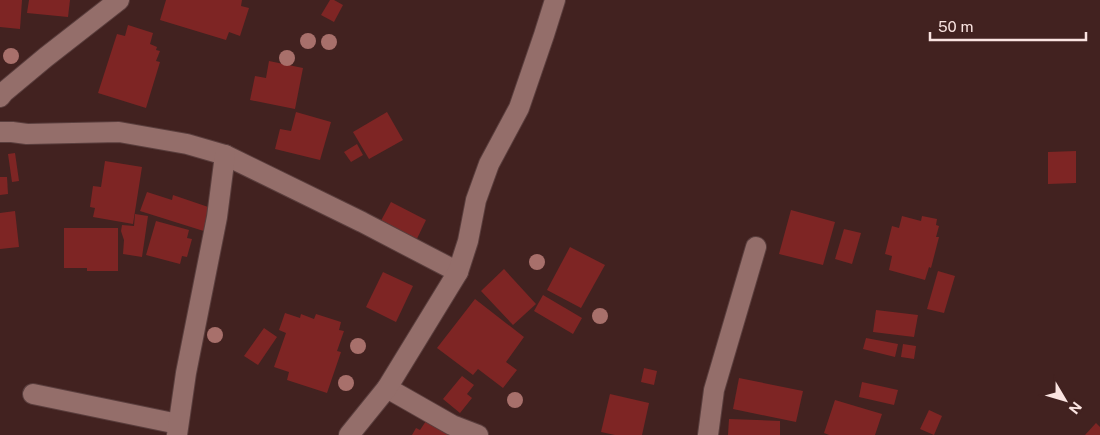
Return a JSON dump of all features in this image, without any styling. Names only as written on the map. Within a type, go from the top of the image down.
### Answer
[{"type":"street","points":[[0,97],[46,57],[119,0]]},
{"type":"street","points":[[350,435],[387,388],[458,272],[468,241],[476,200],[489,164],[520,108],[555,0]]},
{"type":"street","points":[[0,132],[27,134],[119,132],[187,144],[225,155],[362,222],[458,272]]},
{"type":"street","points":[[33,394],[178,430],[186,373],[217,217],[225,155]]},
{"type":"street","points":[[708,435],[714,390],[756,246]]},
{"type":"street","points":[[387,388],[452,425],[478,435]]},
{"type":"building","points":[[0,0],[22,0],[20,29],[0,27]]},
{"type":"building","points":[[29,0],[70,0],[68,17],[27,13]]},
{"type":"building","points":[[166,0],[242,0],[241,6],[249,8],[240,36],[229,32],[226,40],[160,20]]},
{"type":"building","points":[[330,0],[343,5],[334,22],[321,15]]},
{"type":"building","points":[[128,25],[153,33],[150,44],[157,47],[156,50],[160,51],[156,61],[160,62],[146,108],[98,93],[117,34],[125,36]]},
{"type":"building","points":[[269,61],[303,68],[295,109],[250,100],[255,76],[266,78]]},
{"type":"building","points":[[296,112],[331,122],[320,160],[275,149],[280,129],[291,131]]},
{"type":"building","points":[[387,112],[403,140],[369,159],[353,132]]},
{"type":"building","points":[[357,144],[363,155],[351,162],[344,152]]},
{"type":"building","points":[[1076,151],[1076,183],[1048,184],[1048,152]]},
{"type":"building","points":[[15,153],[19,181],[12,182],[8,154]]},
{"type":"building","points":[[105,161],[142,167],[133,224],[93,217],[95,208],[90,207],[93,186],[101,187]]},
{"type":"building","points":[[0,177],[7,177],[8,194],[0,195]]},
{"type":"building","points":[[147,192],[172,200],[173,195],[217,210],[210,233],[140,211]]},
{"type":"building","points":[[391,202],[426,220],[412,249],[376,230]]},
{"type":"building","points":[[791,210],[835,222],[823,265],[779,254]]},
{"type":"building","points":[[15,211],[19,247],[0,249],[0,213]]},
{"type":"building","points":[[135,214],[148,216],[142,257],[123,254],[122,225],[134,226]]},
{"type":"building","points":[[902,216],[921,221],[922,216],[937,219],[936,225],[939,226],[936,237],[939,237],[931,268],[929,267],[925,280],[889,270],[892,256],[885,254],[892,226],[899,228]]},
{"type":"building","points":[[156,221],[189,230],[187,238],[192,239],[187,257],[182,256],[180,264],[146,255]]},
{"type":"building","points":[[64,228],[118,228],[118,271],[87,271],[87,268],[64,268]]},
{"type":"building","points":[[844,229],[861,233],[852,264],[835,259]]},
{"type":"building","points":[[570,247],[605,265],[581,308],[547,290]]},
{"type":"building","points":[[504,269],[536,304],[513,325],[481,291]]},
{"type":"building","points":[[938,271],[955,276],[944,313],[927,309]]},
{"type":"building","points":[[383,272],[413,286],[396,322],[366,307]]},
{"type":"building","points":[[543,295],[582,318],[573,334],[534,311]]},
{"type":"building","points":[[475,299],[524,337],[506,362],[517,370],[503,388],[478,369],[473,375],[437,348]]},
{"type":"building","points":[[876,310],[918,315],[914,337],[873,332]]},
{"type":"building","points":[[285,313],[300,318],[301,314],[314,319],[316,314],[341,322],[339,330],[344,331],[337,351],[341,352],[327,393],[287,380],[289,372],[274,367],[286,333],[279,330]]},
{"type":"building","points":[[264,328],[277,337],[258,365],[244,356]]},
{"type":"building","points":[[866,338],[898,344],[895,357],[863,349]]},
{"type":"building","points":[[903,344],[916,346],[914,359],[901,357]]},
{"type":"building","points":[[644,368],[657,371],[654,385],[641,382]]},
{"type":"building","points":[[462,376],[474,385],[467,394],[472,398],[460,413],[443,399]]},
{"type":"building","points":[[739,378],[803,391],[796,422],[733,409]]},
{"type":"building","points":[[862,382],[898,390],[894,405],[859,397]]},
{"type":"building","points":[[610,394],[649,403],[642,435],[615,435],[601,432]]},
{"type":"building","points":[[835,400],[882,414],[875,435],[829,435],[824,433]]},
{"type":"building","points":[[929,410],[942,416],[934,435],[920,429]]},
{"type":"building","points":[[729,419],[780,421],[780,435],[728,435]]},
{"type":"building","points":[[426,421],[450,435],[412,435],[416,428],[420,430]]},
{"type":"building","points":[[1096,423],[1100,427],[1100,435],[1085,435]]}]
